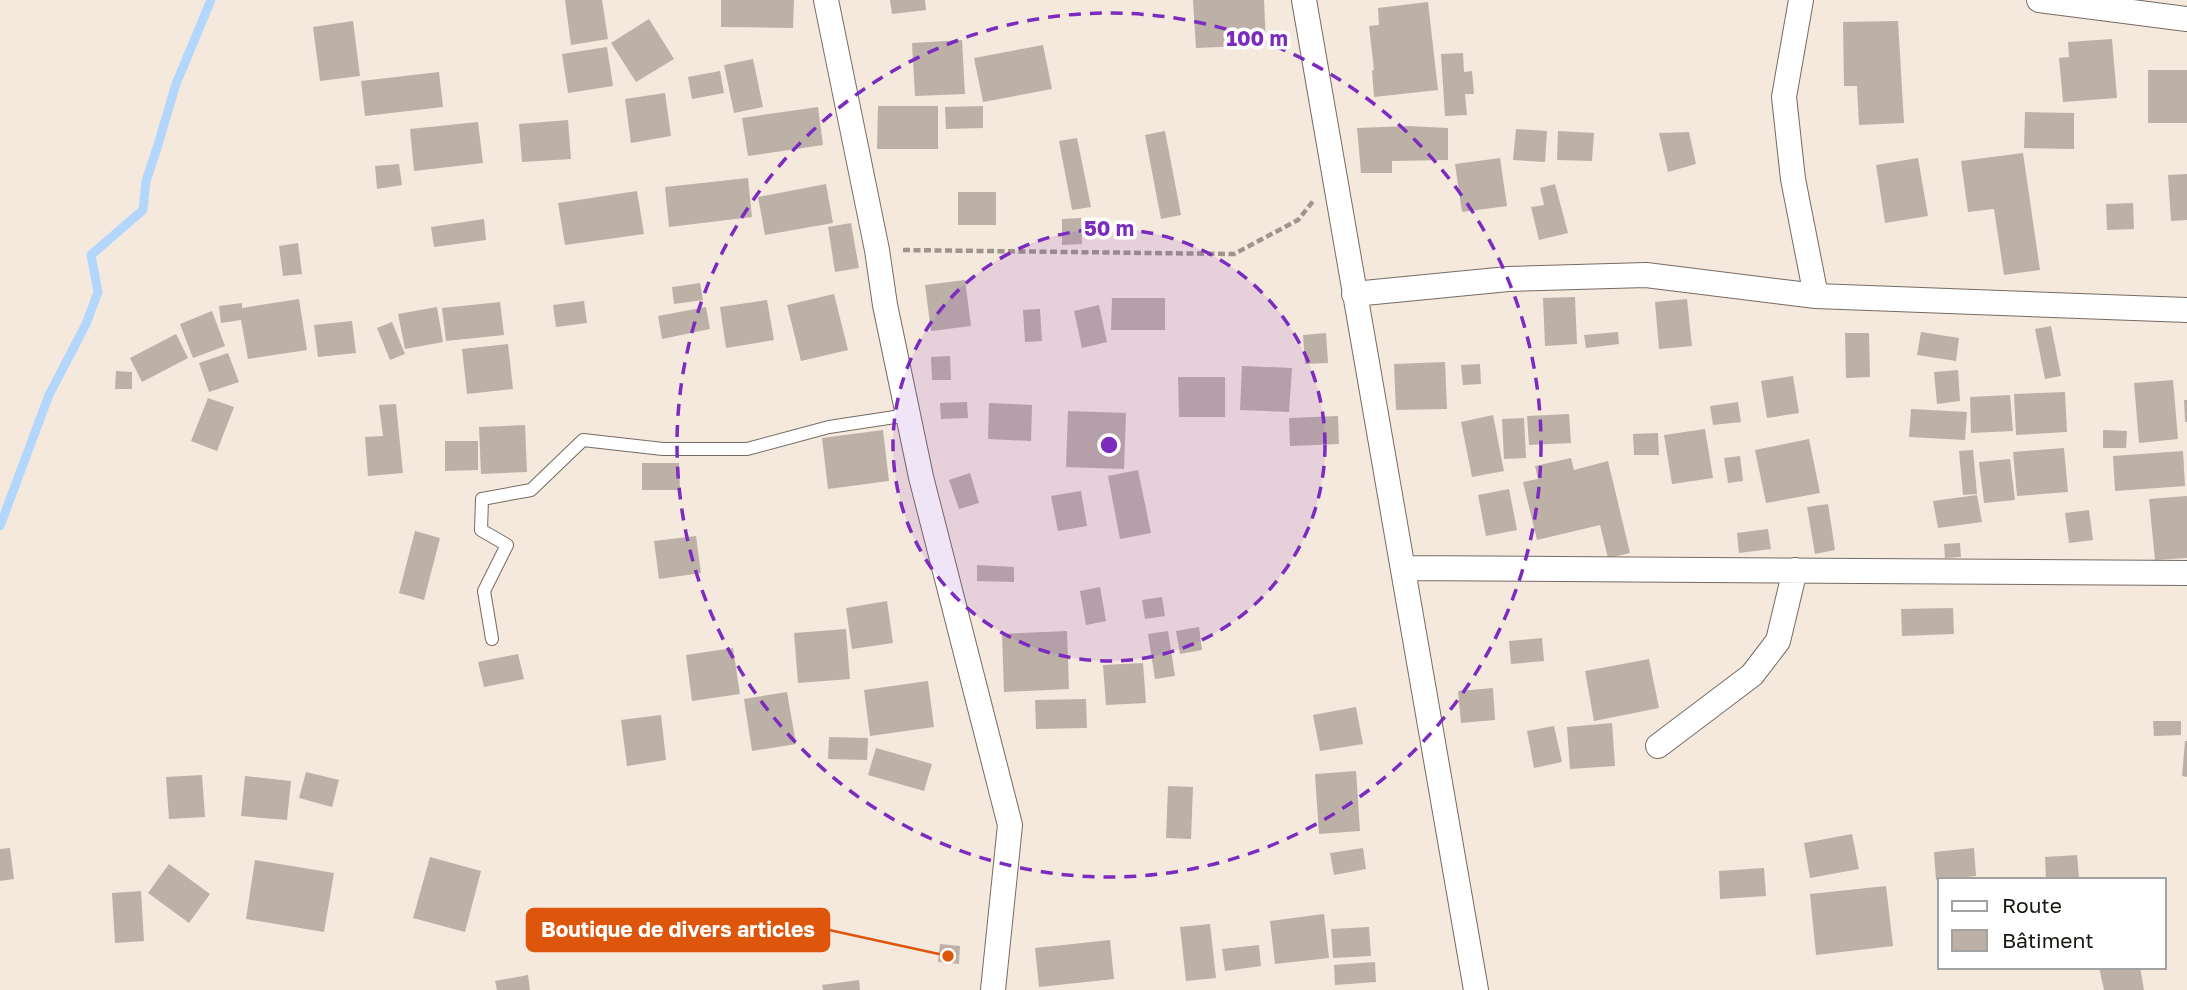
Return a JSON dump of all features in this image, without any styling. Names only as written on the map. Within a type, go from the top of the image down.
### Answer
[{"type":"street","points":[[826,0],[921,477],[1010,825],[993,990]]},
{"type":"street","points":[[1304,0],[1476,990]]},
{"type":"street","points":[[1803,0],[1784,97],[1793,179],[1816,296]]},
{"type":"street","points":[[2039,0],[2187,19]]},
{"type":"street","points":[[1354,293],[1508,279],[1647,275],[1816,296],[2187,310]]},
{"type":"street","points":[[1403,568],[2187,573]]},
{"type":"street","points":[[1658,746],[1752,675],[1777,641],[1795,570]]},
{"type":"lane","points":[[492,639],[484,591],[507,545],[481,530],[482,499],[531,490],[583,440],[663,449],[747,449],[829,427],[908,415]]},
{"type":"path","points":[[877,250],[1234,254],[1297,220],[1334,175]]},
{"type":"building","points":[[565,0],[602,0],[608,39],[571,45]]},
{"type":"building","points":[[721,0],[794,0],[793,28],[721,27]]},
{"type":"building","points":[[890,0],[925,0],[926,10],[892,14]]},
{"type":"building","points":[[1193,0],[1264,0],[1266,45],[1196,48]]},
{"type":"building","points":[[1428,2],[1438,90],[1374,97],[1369,26],[1379,25],[1378,8]]},
{"type":"building","points":[[649,19],[674,59],[636,82],[611,43]]},
{"type":"building","points":[[353,21],[360,76],[320,81],[313,27]]},
{"type":"building","points":[[1898,21],[1904,123],[1859,125],[1857,86],[1844,86],[1843,22]]},
{"type":"building","points":[[2112,39],[2117,98],[2063,102],[2059,58],[2069,57],[2068,42]]},
{"type":"building","points":[[962,40],[965,94],[915,96],[912,43]]},
{"type":"building","points":[[1043,45],[1052,89],[983,102],[974,58]]},
{"type":"building","points":[[607,47],[613,86],[568,93],[562,54]]},
{"type":"building","points":[[1463,53],[1464,72],[1472,71],[1474,94],[1465,94],[1467,115],[1445,116],[1441,54]]},
{"type":"building","points":[[753,59],[763,107],[734,113],[724,65]]},
{"type":"building","points":[[2148,70],[2187,70],[2187,123],[2148,123]]},
{"type":"building","points":[[720,71],[724,93],[692,99],[688,77]]},
{"type":"building","points":[[439,72],[443,107],[365,116],[361,81]]},
{"type":"building","points":[[665,93],[671,136],[631,143],[625,99]]},
{"type":"building","points":[[878,106],[938,106],[938,149],[877,149]]},
{"type":"building","points":[[983,106],[983,128],[946,129],[945,107]]},
{"type":"building","points":[[818,107],[823,145],[748,156],[742,118]]},
{"type":"building","points":[[2025,112],[2074,113],[2074,149],[2024,148]]},
{"type":"building","points":[[568,120],[571,159],[522,162],[519,124]]},
{"type":"building","points":[[478,122],[483,163],[414,171],[410,129]]},
{"type":"building","points":[[1357,128],[1448,128],[1448,160],[1392,161],[1392,173],[1361,173]]},
{"type":"building","points":[[1516,129],[1547,131],[1545,162],[1513,160]]},
{"type":"building","points":[[1165,131],[1181,215],[1161,219],[1145,135]]},
{"type":"building","points":[[1558,131],[1594,133],[1592,161],[1557,160]]},
{"type":"building","points":[[1689,132],[1696,164],[1668,172],[1659,133]]},
{"type":"building","points":[[1077,138],[1091,207],[1072,210],[1059,141]]},
{"type":"building","points":[[2023,153],[2040,270],[2004,275],[1994,209],[1968,212],[1961,161]]},
{"type":"building","points":[[1500,158],[1507,206],[1462,212],[1455,164]]},
{"type":"building","points":[[1918,158],[1928,216],[1885,223],[1876,165]]},
{"type":"building","points":[[399,164],[402,185],[377,189],[375,166]]},
{"type":"building","points":[[2187,174],[2187,220],[2171,221],[2168,175]]},
{"type":"building","points":[[748,178],[752,217],[669,227],[665,187]]},
{"type":"building","points":[[826,184],[833,223],[765,235],[758,197]]},
{"type":"building","points":[[1555,184],[1568,233],[1539,240],[1531,207],[1544,205],[1540,188]]},
{"type":"building","points":[[637,191],[644,234],[565,245],[558,203]]},
{"type":"building","points":[[958,192],[996,192],[996,225],[958,225]]},
{"type":"building","points":[[2133,203],[2134,229],[2107,230],[2106,204]]},
{"type":"building","points":[[1081,218],[1082,244],[1062,245],[1062,219]]},
{"type":"building","points":[[484,219],[486,240],[434,247],[431,227]]},
{"type":"building","points":[[851,223],[859,268],[835,272],[828,227]]},
{"type":"building","points":[[298,243],[302,274],[283,276],[279,246]]},
{"type":"building","points":[[965,280],[971,326],[931,331],[925,285]]},
{"type":"building","points":[[700,283],[703,300],[674,304],[672,287]]},
{"type":"building","points":[[834,294],[848,350],[801,361],[787,305]]},
{"type":"building","points":[[1575,297],[1577,344],[1545,346],[1543,298]]},
{"type":"building","points":[[1112,298],[1165,298],[1165,330],[1111,330]]},
{"type":"building","points":[[299,299],[307,350],[248,359],[241,320],[221,323],[219,306],[242,303],[242,308]]},
{"type":"building","points":[[1687,299],[1692,346],[1659,349],[1655,302]]},
{"type":"building","points":[[767,300],[774,340],[726,348],[720,307]]},
{"type":"building","points":[[584,301],[587,323],[556,327],[553,305]]},
{"type":"building","points":[[500,302],[504,335],[446,341],[442,308]]},
{"type":"building","points":[[1099,305],[1107,342],[1082,348],[1074,311]]},
{"type":"building","points":[[437,307],[443,342],[405,349],[398,314]]},
{"type":"building","points":[[706,307],[710,329],[662,339],[658,316]]},
{"type":"building","points":[[1040,309],[1042,341],[1025,342],[1023,310]]},
{"type":"building","points":[[212,311],[225,346],[193,358],[180,324]]},
{"type":"building","points":[[352,321],[356,353],[318,357],[314,325]]},
{"type":"building","points":[[392,322],[405,354],[390,360],[377,328]]},
{"type":"building","points":[[2051,326],[2061,376],[2045,379],[2035,329]]},
{"type":"building","points":[[1618,332],[1619,344],[1586,348],[1584,335]]},
{"type":"building","points":[[1921,332],[1959,338],[1956,361],[1917,355]]},
{"type":"building","points":[[1326,333],[1328,363],[1305,364],[1303,335]]},
{"type":"building","points":[[1845,333],[1869,333],[1870,377],[1846,378]]},
{"type":"building","points":[[176,334],[188,358],[142,382],[130,358]]},
{"type":"building","points":[[508,344],[513,389],[467,394],[462,349]]},
{"type":"building","points":[[228,353],[239,382],[209,392],[199,363]]},
{"type":"building","points":[[950,356],[951,380],[932,380],[931,357]]},
{"type":"building","points":[[1445,362],[1447,409],[1396,410],[1394,364]]},
{"type":"building","points":[[1480,364],[1481,384],[1463,385],[1461,365]]},
{"type":"building","points":[[1242,366],[1292,368],[1289,412],[1240,410]]},
{"type":"building","points":[[1958,370],[1960,401],[1937,404],[1934,372]]},
{"type":"building","points":[[116,371],[132,372],[132,389],[115,389]]},
{"type":"building","points":[[1793,376],[1799,413],[1767,418],[1761,381]]},
{"type":"building","points":[[1178,377],[1225,377],[1225,417],[1179,417]]},
{"type":"building","points":[[2173,380],[2178,439],[2139,443],[2134,383]]},
{"type":"building","points":[[2065,392],[2067,432],[2016,435],[2014,394]]},
{"type":"building","points":[[2010,395],[2013,431],[1971,433],[1970,397]]},
{"type":"building","points":[[208,398],[234,407],[217,451],[191,441]]},
{"type":"building","points":[[2184,400],[2187,400],[2187,422],[2185,422]]},
{"type":"building","points":[[967,402],[968,418],[941,419],[940,403]]},
{"type":"building","points":[[1738,402],[1741,422],[1713,425],[1710,406]]},
{"type":"building","points":[[989,403],[1032,405],[1031,441],[988,439]]},
{"type":"building","points":[[396,404],[403,473],[368,476],[365,437],[383,436],[379,405]]},
{"type":"building","points":[[1911,409],[1967,412],[1965,440],[1909,437]]},
{"type":"building","points":[[1068,411],[1126,413],[1124,469],[1066,467]]},
{"type":"building","points":[[1569,414],[1571,443],[1529,445],[1527,416]]},
{"type":"building","points":[[1493,415],[1504,471],[1472,477],[1461,422]]},
{"type":"building","points":[[1338,416],[1339,444],[1290,446],[1289,418]]},
{"type":"building","points":[[1524,418],[1526,458],[1504,459],[1502,419]]},
{"type":"building","points":[[525,425],[527,472],[481,474],[479,427]]},
{"type":"building","points":[[1705,429],[1713,478],[1672,484],[1664,435]]},
{"type":"building","points":[[883,430],[889,481],[828,489],[822,438]]},
{"type":"building","points":[[2103,430],[2127,431],[2126,448],[2103,448]]},
{"type":"building","points":[[1658,433],[1659,455],[1634,455],[1633,434]]},
{"type":"building","points":[[1809,439],[1820,493],[1766,503],[1755,450]]},
{"type":"building","points":[[445,441],[478,441],[478,470],[445,471]]},
{"type":"building","points":[[2064,448],[2068,492],[2017,496],[2013,452]]},
{"type":"building","points":[[1973,450],[1977,494],[1963,495],[1959,451]]},
{"type":"building","points":[[2183,451],[2185,486],[2115,491],[2113,456]]},
{"type":"building","points":[[1740,456],[1743,481],[1728,483],[1724,458]]},
{"type":"building","points":[[1571,458],[1574,470],[1608,461],[1630,553],[1608,558],[1600,525],[1537,540],[1523,482],[1538,479],[1535,466]]},
{"type":"building","points":[[2010,459],[2015,500],[1984,503],[1979,462]]},
{"type":"building","points":[[642,463],[679,463],[680,490],[642,490]]},
{"type":"building","points":[[1138,470],[1151,533],[1120,539],[1108,476]]},
{"type":"building","points":[[970,473],[979,503],[959,509],[949,480]]},
{"type":"building","points":[[1509,489],[1517,530],[1486,536],[1478,495]]},
{"type":"building","points":[[1081,491],[1087,526],[1058,531],[1051,496]]},
{"type":"building","points":[[1977,495],[1982,522],[1938,528],[1933,501]]},
{"type":"building","points":[[2187,496],[2187,558],[2155,560],[2149,499]]},
{"type":"building","points":[[1828,504],[1835,550],[1815,554],[1807,507]]},
{"type":"building","points":[[2089,510],[2093,540],[2069,543],[2065,513]]},
{"type":"building","points":[[1768,529],[1771,549],[1739,553],[1737,533]]},
{"type":"building","points":[[415,531],[440,538],[424,600],[399,593]]},
{"type":"building","points":[[696,536],[701,573],[659,579],[654,541]]},
{"type":"building","points":[[1960,543],[1961,557],[1945,558],[1944,544]]},
{"type":"building","points":[[977,565],[1014,567],[1014,582],[977,581]]},
{"type":"building","points":[[1100,587],[1106,621],[1086,625],[1080,591]]},
{"type":"building","points":[[1162,597],[1165,616],[1145,619],[1142,600]]},
{"type":"building","points":[[887,601],[893,643],[852,649],[846,608]]},
{"type":"building","points":[[1953,608],[1954,634],[1902,636],[1901,609]]},
{"type":"building","points":[[1199,627],[1202,650],[1180,654],[1176,631]]},
{"type":"building","points":[[846,629],[850,679],[798,683],[794,633]]},
{"type":"building","points":[[1067,631],[1069,689],[1004,692],[1002,634]]},
{"type":"building","points":[[1168,631],[1175,676],[1155,679],[1148,634]]},
{"type":"building","points":[[1542,638],[1544,661],[1511,664],[1509,641]]},
{"type":"building","points":[[733,648],[740,694],[692,701],[686,655]]},
{"type":"building","points":[[518,654],[524,679],[484,687],[478,662]]},
{"type":"building","points":[[1649,659],[1659,708],[1594,721],[1585,671]]},
{"type":"building","points":[[1143,663],[1146,703],[1106,705],[1103,665]]},
{"type":"building","points":[[928,681],[934,727],[870,736],[864,690]]},
{"type":"building","points":[[1493,688],[1495,720],[1461,723],[1458,691]]},
{"type":"building","points":[[787,692],[796,744],[752,751],[744,699]]},
{"type":"building","points":[[1086,699],[1087,728],[1036,729],[1035,700]]},
{"type":"building","points":[[1356,707],[1363,744],[1320,751],[1313,715]]},
{"type":"building","points":[[661,715],[666,760],[627,766],[621,720]]},
{"type":"building","points":[[2153,721],[2181,721],[2181,735],[2154,736]]},
{"type":"building","points":[[1612,723],[1615,766],[1570,769],[1567,727]]},
{"type":"building","points":[[1554,726],[1562,762],[1534,768],[1527,731]]},
{"type":"building","points":[[829,737],[868,738],[867,760],[828,759]]},
{"type":"building","points":[[2187,741],[2187,777],[2182,776]]},
{"type":"building","points":[[876,748],[932,764],[924,791],[868,775]]},
{"type":"building","points":[[1356,771],[1360,831],[1319,834],[1315,774]]},
{"type":"building","points":[[306,772],[339,780],[332,807],[299,798]]},
{"type":"building","points":[[202,775],[205,817],[169,819],[166,777]]},
{"type":"building","points":[[245,776],[291,781],[287,820],[241,816]]},
{"type":"building","points":[[1168,786],[1193,787],[1191,839],[1166,838]]},
{"type":"building","points":[[1852,834],[1859,869],[1810,878],[1804,843]]},
{"type":"building","points":[[10,848],[14,879],[0,881],[0,849]]},
{"type":"building","points":[[1363,848],[1366,869],[1334,875],[1330,853]]},
{"type":"building","points":[[1974,848],[1976,876],[1936,880],[1934,852]]},
{"type":"building","points":[[2077,855],[2079,878],[2046,878],[2045,857]]},
{"type":"building","points":[[430,857],[481,871],[465,932],[413,918]]},
{"type":"building","points":[[255,860],[334,873],[324,932],[246,919]]},
{"type":"building","points":[[169,864],[210,894],[189,923],[148,893]]},
{"type":"building","points":[[1764,868],[1766,896],[1720,899],[1719,871]]},
{"type":"building","points":[[1886,886],[1893,946],[1816,955],[1810,894]]},
{"type":"building","points":[[141,891],[144,941],[115,943],[112,893]]},
{"type":"building","points":[[1324,914],[1329,958],[1275,964],[1270,921]]},
{"type":"building","points":[[1210,924],[1216,978],[1186,981],[1180,927]]},
{"type":"building","points":[[1369,927],[1371,956],[1333,958],[1331,929]]},
{"type":"building","points":[[1110,940],[1114,979],[1039,987],[1035,948]]},
{"type":"building","points":[[940,944],[960,946],[959,964],[938,962]]},
{"type":"building","points":[[1259,945],[1261,966],[1225,971],[1222,949]]},
{"type":"building","points":[[1375,962],[1376,982],[1335,985],[1334,965]]},
{"type":"building","points":[[2099,969],[2140,969],[2144,990],[2104,990]]},
{"type":"building","points":[[528,975],[530,990],[497,990],[495,981]]},
{"type":"building","points":[[859,980],[860,990],[823,990],[822,985]]},
{"type":"waterway","points":[[0,526],[49,395],[86,324],[98,292],[91,255],[143,210],[146,181],[176,84],[211,0]]},
{"type":"place","name":"Boutique de divers articles","points":[[948,956]]}]
